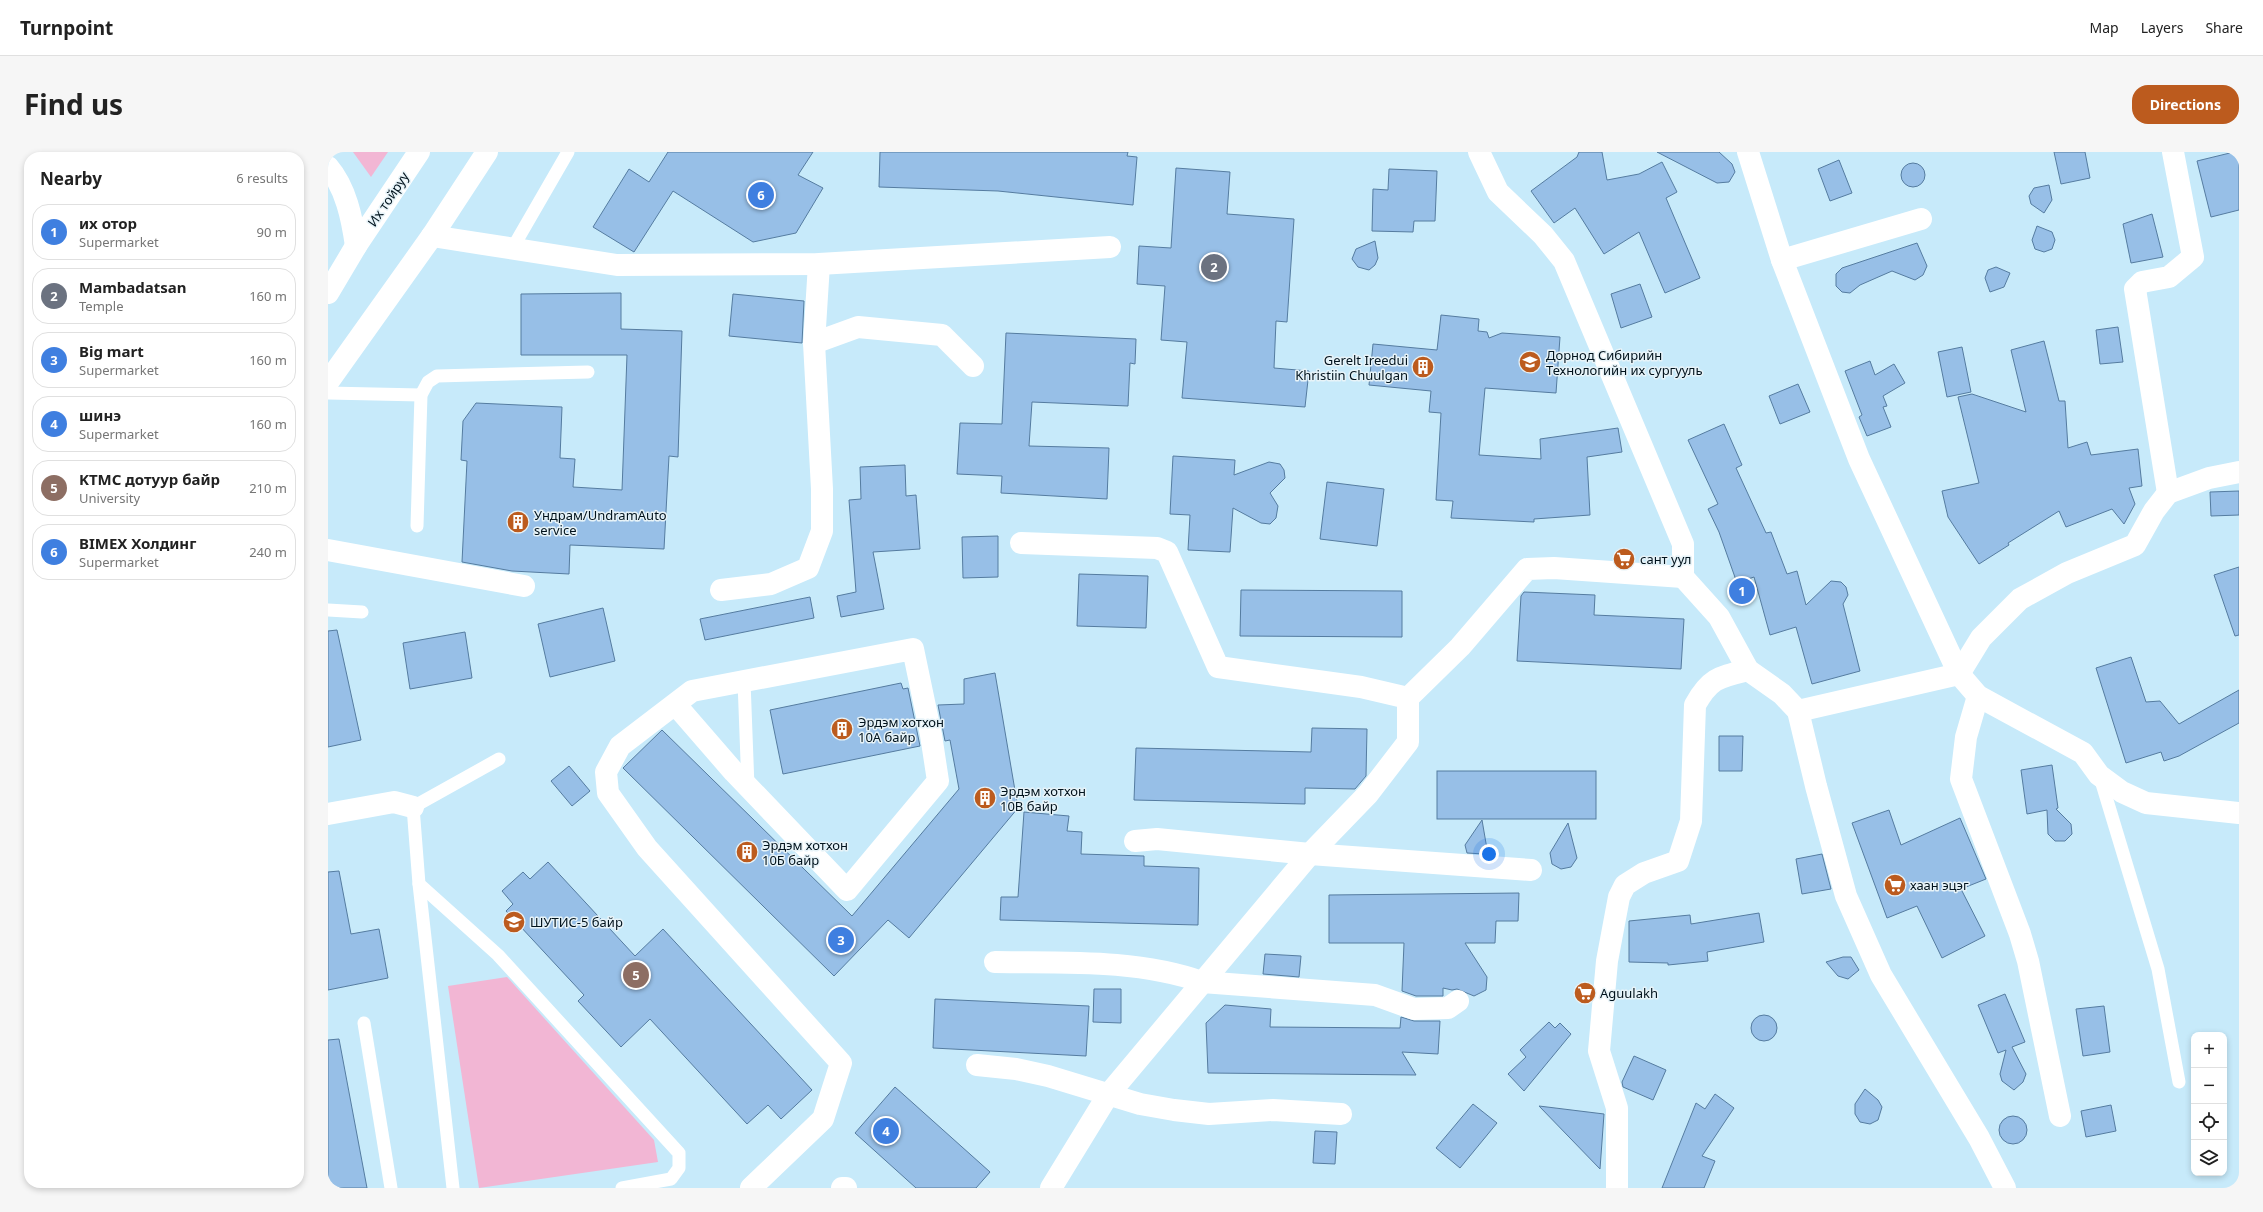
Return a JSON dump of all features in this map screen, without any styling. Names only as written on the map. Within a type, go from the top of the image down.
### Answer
[{"type":"street","name":"Их тойруу","points":[[328,293],[356,246],[419,152]]},
{"type":"street","points":[[328,382],[432,236],[487,152]]},
{"type":"street","points":[[1479,152],[1498,192],[1543,235],[1564,261],[1683,544],[1683,577],[1719,616],[1748,670],[1782,694],[1798,711],[1816,786],[1846,896],[1881,975],[1979,1138],[2005,1188]]},
{"type":"street","points":[[1748,152],[1782,260],[1859,459],[1958,674],[1978,696],[2083,753],[2099,775],[2122,792],[2146,803],[2239,813]]},
{"type":"street","points":[[2168,494],[2135,289],[2142,282],[2169,277],[2194,258],[2173,152]]},
{"type":"street","points":[[328,167],[334,174],[352,214],[356,246]]},
{"type":"street","points":[[1782,260],[1921,219]]},
{"type":"street","points":[[432,236],[617,266],[819,264],[1110,247]]},
{"type":"street","points":[[720,590],[771,584],[808,568],[822,531],[822,489],[814,343],[819,264]]},
{"type":"street","points":[[814,343],[858,327],[897,329],[942,335],[973,366]]},
{"type":"street","points":[[1798,711],[1958,674],[1981,638],[2020,600],[2067,573],[2135,545],[2154,511],[2168,494],[2209,478],[2239,472]]},
{"type":"street","points":[[1022,543],[1157,548],[1167,552],[1218,666],[1360,687],[1408,698]]},
{"type":"street","points":[[328,550],[524,586]]},
{"type":"street","points":[[1051,1188],[1108,1095],[1310,854],[1368,794],[1408,742],[1408,698],[1460,646],[1527,569],[1554,568],[1683,577]]},
{"type":"street","points":[[675,704],[748,787],[847,890],[938,781],[931,735],[913,649],[692,691],[620,746],[606,772],[608,793],[647,848],[841,1063],[823,1119],[751,1188]]},
{"type":"street","points":[[1617,1188],[1617,1108],[1599,1051],[1607,961],[1619,897],[1625,885],[1644,873],[1678,861],[1691,821],[1695,705],[1704,689],[1719,678],[1748,670]]},
{"type":"street","points":[[1978,696],[1966,737],[1961,779],[2020,934],[2028,961],[2060,1116]]},
{"type":"street","points":[[328,814],[394,802],[413,807]]},
{"type":"street","points":[[1135,840],[1157,839],[1310,854],[1531,870]]},
{"type":"street","points":[[995,962],[1112,964],[1180,974],[1202,982],[1375,995],[1414,1009],[1448,1008],[1458,1000]]},
{"type":"street","points":[[977,1065],[1016,1069],[1048,1076],[1140,1104],[1209,1114],[1272,1110],[1341,1114]]},
{"type":"lane","points":[[512,249],[568,152]]},
{"type":"lane","points":[[417,526],[421,395],[428,382],[437,376],[588,372]]},
{"type":"lane","points":[[328,393],[421,395]]},
{"type":"lane","points":[[328,610],[362,612]]},
{"type":"lane","points":[[744,681],[748,787]]},
{"type":"lane","points":[[453,1188],[419,884],[413,807],[499,759]]},
{"type":"lane","points":[[2099,775],[2158,969],[2180,1082]]},
{"type":"lane","points":[[419,884],[498,955],[679,1153],[679,1168],[671,1179],[622,1188]]},
{"type":"lane","points":[[364,1023],[391,1188]]},
{"type":"shaded area","points":[[353,152],[388,152],[371,177]]},
{"type":"shaded area","points":[[507,977],[654,1140],[658,1162],[479,1188],[448,986]]},
{"type":"building","points":[[668,152],[813,152],[798,175],[823,188],[796,233],[753,242],[673,191],[634,252],[593,227],[629,169],[649,182]]},
{"type":"building","points":[[880,152],[1128,152],[1127,156],[1137,157],[1133,205],[998,191],[879,187]]},
{"type":"building","points":[[1579,152],[1602,152],[1607,180],[1639,174],[1662,162],[1677,192],[1666,198],[1700,278],[1665,293],[1639,232],[1604,254],[1575,208],[1554,223],[1531,191],[1577,157]]},
{"type":"building","points":[[1657,152],[1719,152],[1732,164],[1735,172],[1729,182],[1717,183]]},
{"type":"building","points":[[2054,152],[2085,152],[2090,178],[2061,184]]},
{"type":"building","points":[[2239,152],[2239,210],[2211,217],[2197,161]]},
{"type":"building","points":[[1839,160],[1852,193],[1830,201],[1818,169]]},
{"type":"building","points":[[1913,163],[1922,166],[1925,175],[1922,184],[1913,187],[1904,184],[1901,175],[1904,166]]},
{"type":"building","points":[[1176,168],[1230,172],[1227,214],[1294,219],[1287,322],[1276,321],[1274,368],[1309,371],[1305,407],[1182,398],[1187,342],[1161,340],[1165,286],[1137,284],[1139,246],[1171,248]]},
{"type":"building","points":[[1389,169],[1437,171],[1435,221],[1414,221],[1413,232],[1372,231],[1373,189],[1388,190]]},
{"type":"building","points":[[2049,185],[2052,200],[2044,213],[2031,204],[2029,196],[2034,188]]},
{"type":"building","points":[[2152,214],[2163,257],[2131,263],[2123,224]]},
{"type":"building","points":[[2037,226],[2052,232],[2055,240],[2052,249],[2044,252],[2035,249],[2032,240]]},
{"type":"building","points":[[1375,241],[1378,258],[1375,265],[1369,270],[1358,267],[1352,259],[1356,249]]},
{"type":"building","points":[[1917,243],[1927,266],[1923,275],[1915,280],[1892,271],[1860,285],[1850,293],[1842,292],[1836,286],[1836,274],[1842,268]]},
{"type":"building","points":[[1996,267],[2010,273],[2004,287],[1990,292],[1985,278],[1988,270]]},
{"type":"building","points":[[1640,284],[1652,317],[1621,328],[1611,294]]},
{"type":"building","points":[[621,293],[621,329],[682,331],[678,457],[669,456],[664,549],[570,545],[569,574],[512,571],[462,562],[467,461],[461,460],[463,421],[476,403],[562,407],[560,458],[575,459],[573,487],[622,490],[627,355],[521,355],[521,294]]},
{"type":"building","points":[[733,294],[804,301],[802,343],[729,336]]},
{"type":"building","points":[[1441,315],[1479,319],[1478,331],[1487,332],[1489,338],[1502,333],[1560,337],[1556,393],[1485,388],[1479,455],[1541,459],[1540,439],[1618,428],[1622,452],[1587,457],[1590,515],[1534,519],[1534,522],[1451,518],[1453,501],[1436,500],[1441,413],[1429,412],[1431,391],[1369,385],[1373,344],[1437,350]]},
{"type":"building","points":[[2118,327],[2123,362],[2100,364],[2096,330]]},
{"type":"building","points":[[1006,333],[1136,339],[1135,364],[1130,363],[1128,406],[1032,402],[1029,446],[1109,448],[1107,499],[1001,493],[1002,476],[957,474],[960,423],[1002,424]]},
{"type":"building","points":[[2044,341],[2059,401],[2065,401],[2068,448],[2087,442],[2091,455],[2138,449],[2142,486],[2129,488],[2135,504],[2124,524],[2112,509],[2066,527],[2059,511],[2008,543],[2009,545],[1979,564],[1948,517],[1942,491],[1979,483],[1958,397],[1972,394],[2026,412],[2011,350]]},
{"type":"building","points":[[1962,347],[1971,392],[1947,397],[1938,352]]},
{"type":"building","points":[[1870,361],[1875,375],[1894,364],[1905,383],[1883,396],[1887,406],[1883,407],[1891,427],[1867,436],[1859,417],[1862,415],[1845,371]]},
{"type":"building","points":[[1798,384],[1810,412],[1780,424],[1769,396]]},
{"type":"building","points":[[1724,424],[1742,465],[1736,468],[1766,533],[1771,532],[1787,574],[1797,571],[1806,605],[1831,581],[1841,582],[1846,587],[1848,595],[1843,604],[1860,671],[1812,684],[1796,627],[1770,635],[1754,577],[1737,583],[1719,532],[1708,509],[1718,504],[1688,440]]},
{"type":"building","points":[[1173,456],[1235,460],[1234,475],[1269,462],[1280,464],[1284,470],[1285,478],[1270,493],[1278,506],[1276,518],[1270,524],[1261,523],[1233,508],[1230,552],[1188,550],[1190,515],[1170,514]]},
{"type":"building","points":[[905,465],[906,496],[916,495],[920,549],[873,552],[884,609],[841,617],[837,596],[856,592],[849,500],[861,499],[860,467]]},
{"type":"building","points":[[1327,482],[1384,489],[1377,546],[1320,539]]},
{"type":"building","points":[[2239,491],[2239,515],[2211,516],[2210,492]]},
{"type":"building","points":[[998,536],[998,577],[963,578],[962,537]]},
{"type":"building","points":[[2239,567],[2239,635],[2235,636],[2214,575]]},
{"type":"building","points":[[1079,574],[1148,576],[1146,628],[1077,626]]},
{"type":"building","points":[[1241,590],[1402,591],[1402,637],[1240,636]]},
{"type":"building","points":[[1524,592],[1595,595],[1594,615],[1684,619],[1681,669],[1517,661],[1521,596]]},
{"type":"building","points":[[810,597],[814,618],[705,640],[700,619]]},
{"type":"building","points":[[603,608],[615,661],[550,677],[538,624]]},
{"type":"building","points":[[337,630],[361,740],[328,747],[328,631]]},
{"type":"building","points":[[465,632],[472,678],[410,689],[403,643]]},
{"type":"building","points":[[2131,657],[2146,702],[2160,701],[2179,724],[2239,690],[2239,723],[2179,756],[2164,761],[2161,752],[2126,763],[2096,668]]},
{"type":"building","points":[[995,673],[1018,808],[909,938],[888,920],[834,976],[623,768],[662,730],[852,916],[959,789],[950,740],[945,741],[938,705],[964,704],[964,679]]},
{"type":"building","name":"Эрдэм хотхон 10А байр","points":[[901,683],[903,689],[908,688],[920,746],[783,774],[770,710]]},
{"type":"building","points":[[1312,728],[1367,729],[1366,776],[1355,789],[1305,788],[1305,804],[1134,800],[1136,748],[1311,752]]},
{"type":"building","points":[[1719,736],[1743,736],[1742,771],[1719,771]]},
{"type":"building","points":[[2052,765],[2058,808],[2056,809],[2071,824],[2072,834],[2065,841],[2055,841],[2048,834],[2047,810],[2027,814],[2021,770]]},
{"type":"building","points":[[569,766],[590,791],[572,806],[551,781]]},
{"type":"building","points":[[1437,771],[1596,771],[1596,819],[1437,819]]},
{"type":"building","points":[[1889,810],[1901,845],[1960,818],[1986,879],[1961,889],[1985,936],[1942,958],[1917,906],[1887,918],[1852,823]]},
{"type":"building","points":[[1024,812],[1069,816],[1067,831],[1082,832],[1081,854],[1144,856],[1144,866],[1199,868],[1198,925],[1000,920],[1001,897],[1018,897]]},
{"type":"building","points":[[1482,820],[1487,849],[1484,854],[1467,853],[1465,845]]},
{"type":"building","points":[[1568,823],[1577,858],[1571,867],[1561,869],[1552,864],[1550,853]]},
{"type":"building","points":[[1822,854],[1831,889],[1802,894],[1796,859]]},
{"type":"building","points":[[548,862],[635,956],[663,929],[812,1090],[781,1119],[768,1105],[747,1124],[650,1019],[621,1047],[578,1001],[584,995],[506,911],[513,904],[502,891],[523,872],[530,879]]},
{"type":"building","points":[[339,871],[351,934],[379,929],[388,978],[328,990],[328,872]]},
{"type":"building","points":[[1519,893],[1518,921],[1496,921],[1495,943],[1465,943],[1487,977],[1486,990],[1474,996],[1457,989],[1452,990],[1443,988],[1443,996],[1416,996],[1402,991],[1404,943],[1329,943],[1329,895]]},
{"type":"building","points":[[1759,913],[1764,942],[1707,952],[1708,961],[1668,965],[1668,963],[1629,962],[1629,921],[1690,915],[1691,924]]},
{"type":"building","points":[[1265,954],[1301,956],[1299,977],[1263,974]]},
{"type":"building","points":[[1843,957],[1851,957],[1859,970],[1848,979],[1838,976],[1826,962]]},
{"type":"building","points":[[1094,989],[1121,989],[1121,1023],[1093,1022]]},
{"type":"building","points":[[2005,994],[2025,1042],[2012,1047],[2026,1074],[2023,1082],[2014,1090],[2002,1081],[2000,1074],[2006,1050],[1998,1053],[1978,1005]]},
{"type":"building","points":[[935,999],[1089,1006],[1086,1056],[933,1048]]},
{"type":"building","points":[[1225,1005],[1271,1009],[1270,1027],[1400,1028],[1401,1017],[1414,1021],[1440,1021],[1438,1054],[1402,1052],[1416,1075],[1208,1073],[1206,1023]]},
{"type":"building","points":[[2104,1006],[2110,1052],[2083,1056],[2076,1009]]},
{"type":"building","points":[[1764,1015],[1773,1019],[1777,1028],[1773,1037],[1764,1041],[1755,1037],[1751,1028],[1755,1019]]},
{"type":"building","points":[[1549,1022],[1555,1028],[1560,1023],[1571,1034],[1524,1091],[1508,1074],[1526,1057],[1520,1050]]},
{"type":"building","points":[[339,1039],[367,1188],[328,1188],[328,1040]]},
{"type":"building","points":[[1634,1056],[1666,1070],[1653,1100],[1623,1087],[1622,1082]]},
{"type":"building","points":[[895,1087],[990,1172],[976,1188],[916,1188],[855,1133]]},
{"type":"building","points":[[1865,1089],[1878,1100],[1882,1107],[1878,1120],[1870,1124],[1860,1122],[1855,1114],[1855,1104]]},
{"type":"building","points":[[1715,1094],[1734,1108],[1702,1156],[1715,1161],[1704,1188],[1662,1188],[1696,1103],[1705,1109]]},
{"type":"building","points":[[1473,1104],[1497,1123],[1460,1168],[1436,1148]]},
{"type":"building","points":[[2111,1105],[2116,1131],[2086,1137],[2081,1111]]},
{"type":"building","points":[[1539,1106],[1604,1114],[1600,1169]]},
{"type":"building","points":[[2013,1116],[2023,1120],[2027,1130],[2023,1140],[2013,1144],[2003,1140],[1999,1130],[2003,1120]]},
{"type":"building","points":[[1315,1131],[1337,1132],[1335,1164],[1313,1163]]},
{"type":"place","name":"BIMEX Холдинг","points":[[761,195]]},
{"type":"place","name":"Mambadatsan","points":[[1214,267]]},
{"type":"place","name":"Дорнод Сибирийн Технологийн их сургууль","points":[[1530,362]]},
{"type":"place","name":"Gerelt Ireedui Khristiin Chuulgan","points":[[1423,367]]},
{"type":"place","name":"Ундрам/UndramAuto service","points":[[518,522]]},
{"type":"place","name":"сант уул","points":[[1624,559]]},
{"type":"place","name":"их отор","points":[[1742,591]]},
{"type":"place","name":"Эрдэм хотхон 10А байр","points":[[842,729]]},
{"type":"place","name":"Эрдэм хотхон 10В байр","points":[[985,798]]},
{"type":"place","name":"Эрдэм хотхон 10Б байр","points":[[747,852]]},
{"type":"place","name":"хаан эцэг","points":[[1895,885]]},
{"type":"place","name":"ШУТИС-5 байр","points":[[514,922]]},
{"type":"place","name":"Big mart","points":[[841,940]]},
{"type":"place","name":"KTMC дотуур байр","points":[[636,975]]},
{"type":"place","name":"Aguulakh","points":[[1585,993]]},
{"type":"place","name":"шинэ","points":[[886,1131]]}]
